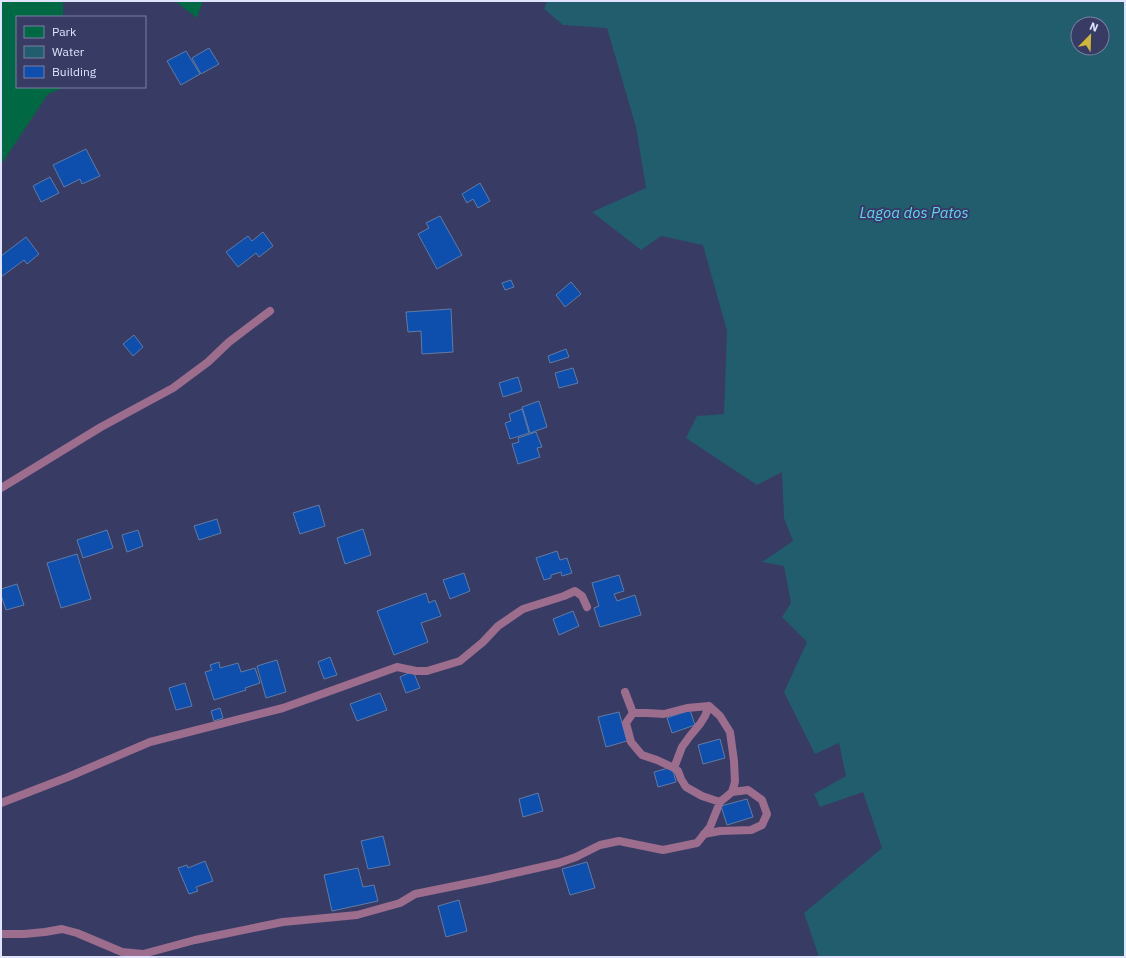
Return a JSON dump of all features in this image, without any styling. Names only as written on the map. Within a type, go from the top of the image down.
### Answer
[{"type":"lane","points":[[1,488],[101,428],[173,388],[208,362],[229,342],[270,311]]},
{"type":"lane","points":[[1,803],[68,777],[150,742],[283,708],[398,667],[416,671],[427,671],[460,661],[483,642],[498,626],[523,609],[575,591],[582,596],[587,607]]},
{"type":"lane","points":[[625,692],[633,713]]},
{"type":"lane","points":[[633,713],[664,714],[687,708],[709,706],[720,716],[730,732],[735,782],[732,792]]},
{"type":"lane","points":[[674,768],[682,747],[706,716],[709,706]]},
{"type":"lane","points":[[633,713],[626,723],[630,742],[642,755],[674,768],[678,771],[686,787],[702,796],[720,802]]},
{"type":"lane","points":[[1,934],[24,934],[62,929],[77,932],[122,952],[143,954],[195,940],[283,922],[363,913],[400,903],[415,894],[559,863],[600,846],[619,841],[664,850],[697,843],[710,826],[720,802],[732,792],[748,790],[762,800],[768,814],[762,825],[751,830],[720,831],[704,834]]},
{"type":"green space","points":[[1,1],[65,1],[63,3],[63,16],[16,16],[16,88],[63,88],[48,94],[1,165]]},
{"type":"green space","points":[[175,1],[203,1],[197,18]]},
{"type":"water","name":"Lagoa dos Patos","points":[[547,1],[1125,1],[1125,957],[819,957],[804,913],[882,848],[863,792],[820,807],[814,794],[846,776],[839,743],[815,754],[784,692],[807,642],[782,617],[791,603],[784,566],[762,562],[793,541],[784,518],[782,472],[757,485],[686,438],[697,416],[724,414],[727,331],[703,245],[661,236],[641,250],[592,212],[646,188],[636,127],[607,28],[563,25],[544,9]]},
{"type":"building","points":[[209,48],[219,64],[201,74],[192,58]]},
{"type":"building","points":[[186,51],[200,74],[181,85],[167,61]]},
{"type":"building","points":[[86,149],[100,176],[82,184],[80,179],[64,187],[53,165]]},
{"type":"building","points":[[50,177],[59,193],[41,202],[33,186]]},
{"type":"building","points":[[480,183],[490,201],[478,208],[473,199],[467,203],[462,194]]},
{"type":"building","points":[[440,216],[462,255],[437,269],[418,234],[429,228],[426,223]]},
{"type":"building","points":[[263,232],[273,246],[259,257],[256,253],[238,267],[226,252],[248,236],[252,241]]},
{"type":"building","points":[[26,237],[39,254],[27,264],[24,260],[1,277],[1,256]]},
{"type":"building","points":[[511,280],[514,287],[505,290],[502,283]]},
{"type":"building","points":[[571,282],[581,294],[565,307],[556,295]]},
{"type":"building","points":[[451,309],[453,352],[422,354],[421,331],[408,332],[406,312]]},
{"type":"building","points":[[134,335],[143,347],[133,356],[123,344]]},
{"type":"building","points":[[566,349],[569,357],[550,363],[548,356]]},
{"type":"building","points":[[573,368],[578,383],[559,388],[555,373]]},
{"type":"building","points":[[518,377],[522,391],[503,397],[499,383]]},
{"type":"building","points":[[539,401],[547,427],[530,433],[522,407]]},
{"type":"building","points":[[522,409],[529,433],[510,439],[505,423],[511,421],[509,414]]},
{"type":"building","points":[[536,432],[542,447],[537,448],[540,457],[518,464],[512,444],[519,442],[518,438]]},
{"type":"building","points":[[319,505],[325,526],[300,534],[293,513]]},
{"type":"building","points":[[217,519],[221,533],[199,540],[194,526]]},
{"type":"building","points":[[363,529],[371,555],[345,564],[337,538]]},
{"type":"building","points":[[107,530],[113,548],[83,558],[77,540]]},
{"type":"building","points":[[138,530],[143,546],[127,552],[122,535]]},
{"type":"building","points":[[557,551],[560,560],[567,558],[572,573],[562,576],[561,572],[551,575],[551,578],[544,580],[536,558]]},
{"type":"building","points":[[77,554],[91,599],[61,608],[47,563]]},
{"type":"building","points":[[464,573],[470,591],[450,599],[443,580]]},
{"type":"building","points":[[619,575],[624,591],[614,594],[617,601],[635,595],[641,615],[600,627],[594,608],[599,606],[592,583]]},
{"type":"building","points":[[17,584],[24,605],[6,610],[1,595],[1,589]]},
{"type":"building","points":[[426,593],[429,603],[435,600],[441,616],[421,623],[428,642],[394,655],[377,611]]},
{"type":"building","points":[[573,611],[579,626],[559,635],[553,619]]},
{"type":"building","points":[[330,657],[337,675],[324,679],[318,662]]},
{"type":"building","points":[[277,660],[286,692],[266,698],[257,666]]},
{"type":"building","points":[[219,662],[220,668],[238,663],[241,672],[255,668],[260,683],[245,688],[246,690],[214,700],[205,672],[212,670],[210,665]]},
{"type":"building","points":[[413,671],[420,688],[406,693],[400,677]]},
{"type":"building","points":[[185,683],[192,706],[176,710],[169,688]]},
{"type":"building","points":[[380,693],[387,710],[357,721],[350,704]]},
{"type":"building","points":[[220,708],[223,718],[214,721],[211,711]]},
{"type":"building","points":[[690,710],[695,725],[672,733],[667,718]]},
{"type":"building","points":[[619,712],[627,741],[606,747],[598,717]]},
{"type":"building","points":[[720,739],[725,758],[703,764],[698,745]]},
{"type":"building","points":[[672,767],[676,782],[658,787],[654,772]]},
{"type":"building","points":[[538,793],[543,811],[523,817],[519,799]]},
{"type":"building","points":[[747,799],[753,817],[727,825],[721,806]]},
{"type":"building","points":[[383,836],[390,865],[368,869],[361,841]]},
{"type":"building","points":[[205,861],[213,881],[196,887],[198,891],[189,894],[178,868],[187,865],[188,868]]},
{"type":"building","points":[[587,862],[595,888],[570,895],[562,869]]},
{"type":"building","points":[[358,868],[363,887],[374,885],[378,901],[332,911],[324,875]]},
{"type":"building","points":[[459,900],[467,931],[446,937],[438,906]]}]
